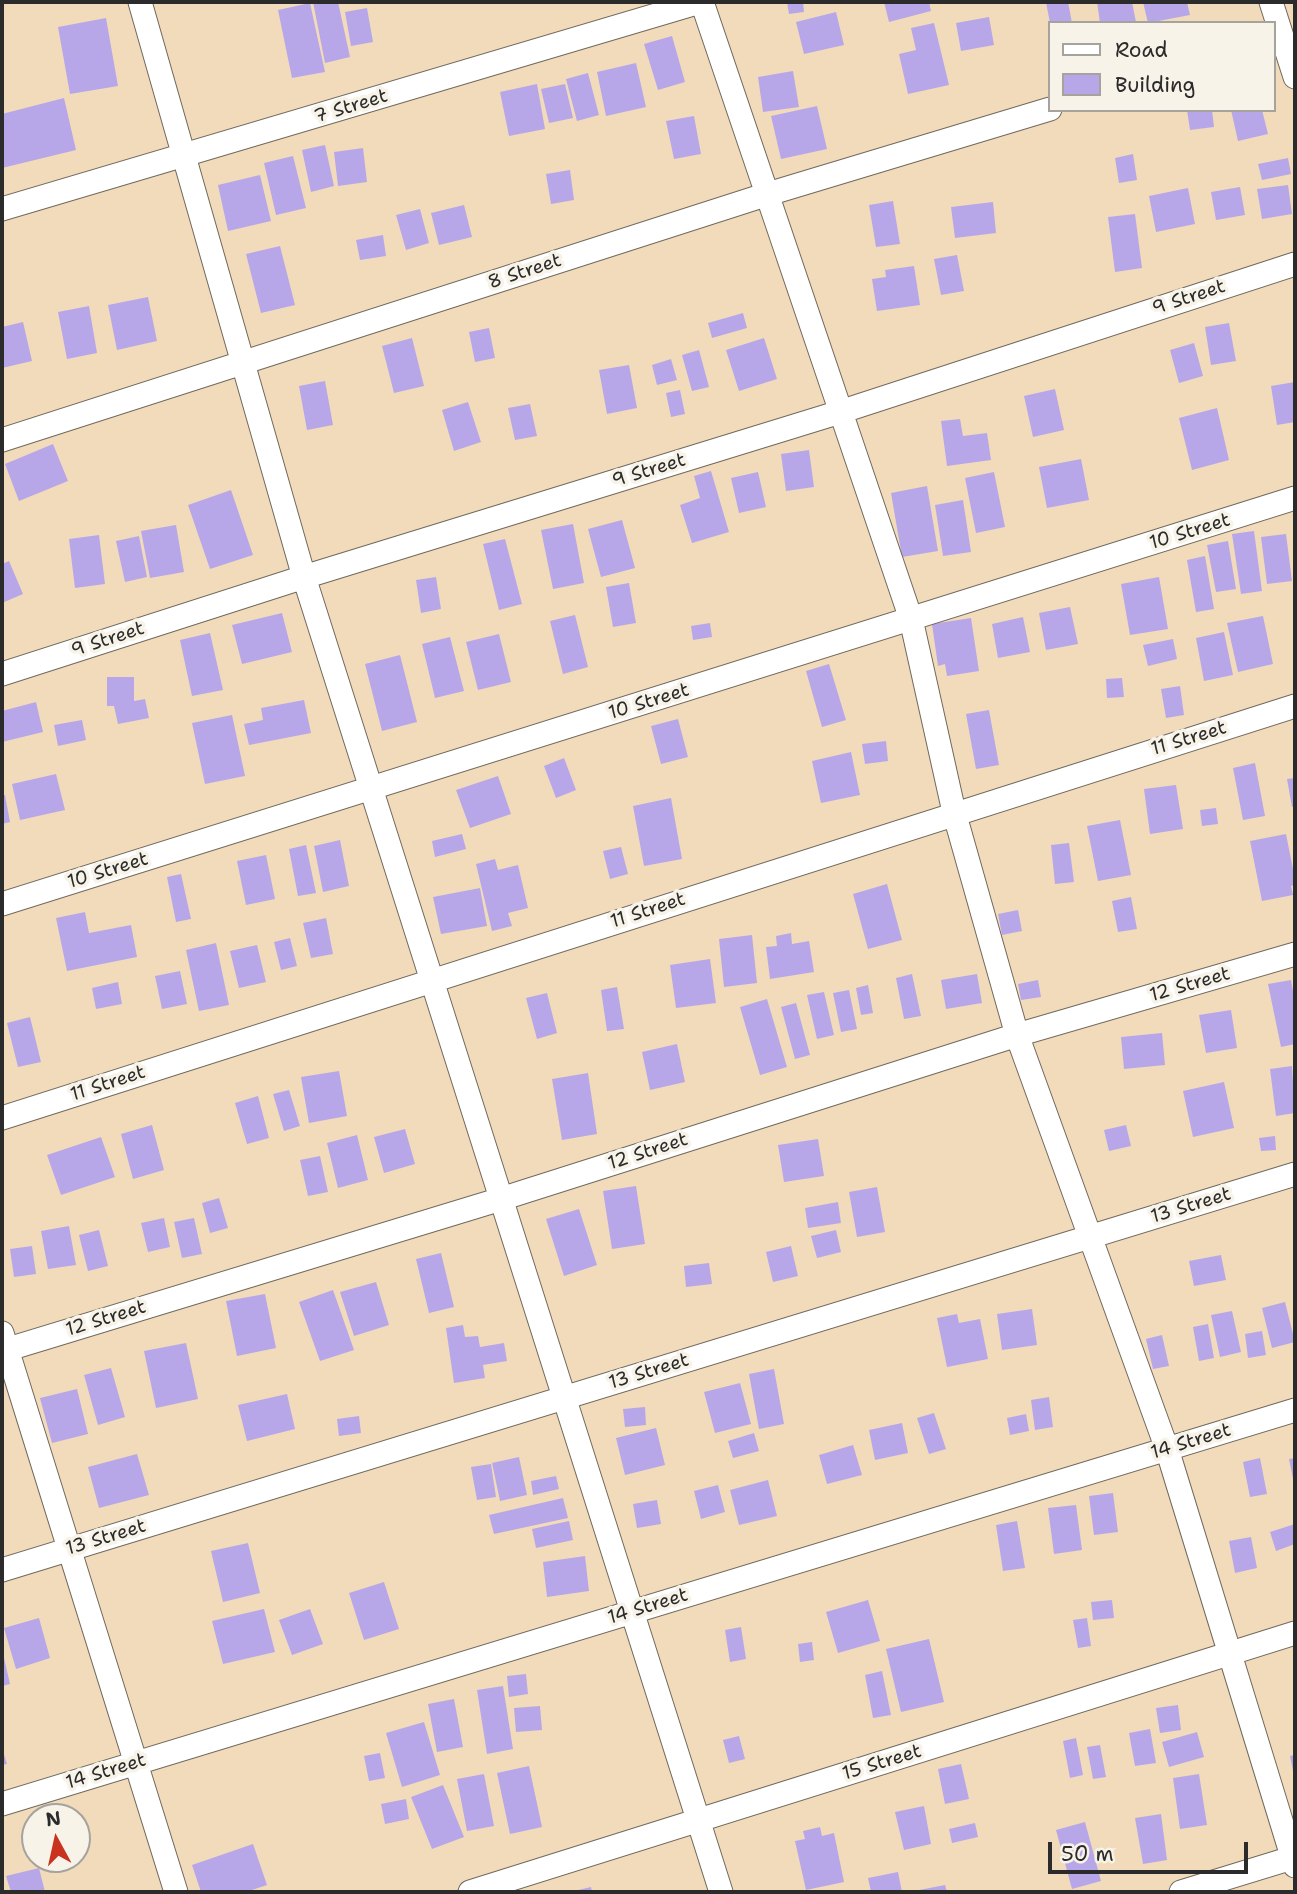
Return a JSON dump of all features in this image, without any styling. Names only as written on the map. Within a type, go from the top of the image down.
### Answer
[{"type":"street","points":[[140,2],[304,577],[721,1892]]},
{"type":"street","points":[[701,2],[911,619],[954,812],[1017,1035],[1092,1236],[1167,1450],[1294,1860],[1181,1892]]},
{"type":"street","name":"7 Street","points":[[2,209],[186,157],[701,2]]},
{"type":"street","points":[[1271,2],[1295,77]]},
{"type":"street","name":"8 Street","points":[[2,440],[768,194],[1048,109]]},
{"type":"street","name":"9 Street","points":[[2,674],[304,577],[841,412],[1295,264]]},
{"type":"street","name":"10 Street","points":[[2,904],[1295,498]]},
{"type":"street","name":"11 Street","points":[[2,1118],[954,812],[1295,706]]},
{"type":"street","name":"12 Street","points":[[3,1344],[501,1199],[1017,1035],[1295,954]]},
{"type":"street","name":"13 Street","points":[[2,1570],[1295,1174]]},
{"type":"street","points":[[3,1344],[176,1892]]},
{"type":"street","name":"14 Street","points":[[2,1804],[1295,1410]]},
{"type":"street","name":"15 Street","points":[[470,1892],[1295,1633]]},
{"type":"building","points":[[313,2],[338,2],[350,57],[325,63]]},
{"type":"building","points":[[787,2],[803,2],[804,12],[789,14]]},
{"type":"building","points":[[884,2],[929,2],[931,11],[889,22]]},
{"type":"building","points":[[1046,2],[1068,2],[1072,21],[1050,21]]},
{"type":"building","points":[[1097,2],[1132,2],[1136,21],[1100,21]]},
{"type":"building","points":[[1143,2],[1187,2],[1190,15],[1148,21]]},
{"type":"building","points":[[310,3],[325,72],[292,78],[278,10]]},
{"type":"building","points":[[367,8],[373,42],[351,46],[345,12]]},
{"type":"building","points":[[836,12],[844,45],[804,54],[796,22]]},
{"type":"building","points":[[989,17],[994,45],[961,51],[956,23]]},
{"type":"building","points":[[106,18],[118,86],[70,94],[58,27]]},
{"type":"building","points":[[934,23],[949,85],[908,94],[899,54],[916,50],[911,28]]},
{"type":"building","points":[[672,36],[685,82],[658,90],[644,44]]},
{"type":"building","points":[[636,63],[646,107],[606,116],[597,72]]},
{"type":"building","points":[[793,71],[799,107],[763,112],[758,77]]},
{"type":"building","points":[[588,73],[599,115],[577,121],[566,79]]},
{"type":"building","points":[[537,84],[545,129],[509,136],[500,92]]},
{"type":"building","points":[[565,84],[573,118],[549,123],[541,89]]},
{"type":"building","points":[[64,98],[76,150],[2,168],[2,114]]},
{"type":"building","points":[[817,106],[827,149],[781,159],[771,116]]},
{"type":"building","points":[[1187,112],[1212,112],[1214,127],[1190,130]]},
{"type":"building","points":[[1231,112],[1262,112],[1268,134],[1238,141]]},
{"type":"building","points":[[694,116],[701,154],[674,159],[666,121]]},
{"type":"building","points":[[325,145],[334,186],[311,192],[302,150]]},
{"type":"building","points":[[363,148],[367,182],[338,186],[334,152]]},
{"type":"building","points":[[1133,154],[1137,180],[1119,183],[1115,158]]},
{"type":"building","points":[[293,156],[306,208],[276,215],[264,163]]},
{"type":"building","points":[[1288,158],[1291,174],[1262,180],[1258,164]]},
{"type":"building","points":[[570,170],[574,200],[551,204],[546,174]]},
{"type":"building","points":[[260,175],[271,221],[228,231],[218,185]]},
{"type":"building","points":[[1288,185],[1292,214],[1262,219],[1257,189]]},
{"type":"building","points":[[1240,187],[1245,215],[1216,220],[1211,192]]},
{"type":"building","points":[[1188,188],[1195,224],[1156,232],[1149,196]]},
{"type":"building","points":[[893,201],[900,244],[876,247],[869,205]]},
{"type":"building","points":[[993,202],[996,233],[955,238],[951,207]]},
{"type":"building","points":[[464,205],[472,237],[439,245],[431,213]]},
{"type":"building","points":[[420,209],[429,243],[406,250],[396,215]]},
{"type":"building","points":[[1135,214],[1142,268],[1115,272],[1108,217]]},
{"type":"building","points":[[383,235],[386,256],[360,260],[356,240]]},
{"type":"building","points":[[280,246],[295,305],[261,313],[246,254]]},
{"type":"building","points":[[957,255],[964,291],[941,295],[934,259]]},
{"type":"building","points":[[914,266],[920,305],[877,311],[872,279],[886,277],[885,270]]},
{"type":"building","points":[[148,297],[157,341],[117,350],[108,305]]},
{"type":"building","points":[[89,306],[97,353],[67,359],[58,312]]},
{"type":"building","points":[[743,313],[747,328],[712,338],[708,323]]},
{"type":"building","points":[[23,322],[32,361],[2,368],[2,327]]},
{"type":"building","points":[[1229,323],[1236,361],[1211,365],[1205,327]]},
{"type":"building","points":[[489,328],[495,358],[475,362],[469,332]]},
{"type":"building","points":[[412,338],[424,386],[394,393],[382,346]]},
{"type":"building","points":[[764,338],[777,379],[739,391],[726,350]]},
{"type":"building","points":[[1194,343],[1203,376],[1179,383],[1170,350]]},
{"type":"building","points":[[699,350],[709,387],[692,391],[682,355]]},
{"type":"building","points":[[671,359],[677,380],[657,385],[652,365]]},
{"type":"building","points":[[629,365],[637,408],[607,414],[599,370]]},
{"type":"building","points":[[325,381],[333,425],[307,430],[299,386]]},
{"type":"building","points":[[1295,382],[1295,422],[1277,425],[1271,386]]},
{"type":"building","points":[[1055,389],[1064,430],[1033,437],[1024,396]]},
{"type":"building","points":[[680,390],[685,414],[671,417],[666,393]]},
{"type":"building","points":[[468,402],[481,442],[454,451],[442,410]]},
{"type":"building","points":[[530,404],[537,436],[515,440],[508,408]]},
{"type":"building","points":[[1217,408],[1229,460],[1192,470],[1179,418]]},
{"type":"building","points":[[960,419],[963,436],[987,433],[991,460],[947,466],[941,421]]},
{"type":"building","points":[[53,444],[68,481],[19,501],[5,464]]},
{"type":"building","points":[[809,450],[814,487],[786,491],[781,454]]},
{"type":"building","points":[[1081,459],[1089,500],[1047,508],[1039,467]]},
{"type":"building","points":[[711,471],[729,532],[692,543],[680,505],[700,498],[694,476]]},
{"type":"building","points":[[758,472],[766,507],[739,513],[731,478]]},
{"type":"building","points":[[994,472],[1005,527],[976,533],[965,478]]},
{"type":"building","points":[[927,486],[938,551],[902,557],[891,493]]},
{"type":"building","points":[[231,490],[253,555],[210,569],[188,505]]},
{"type":"building","points":[[963,500],[971,552],[943,556],[935,505]]},
{"type":"building","points":[[622,520],[635,568],[601,577],[588,529]]},
{"type":"building","points":[[573,524],[584,583],[553,589],[541,530]]},
{"type":"building","points":[[176,525],[184,572],[150,578],[141,531]]},
{"type":"building","points":[[1254,531],[1262,591],[1241,594],[1232,534]]},
{"type":"building","points":[[1286,534],[1292,581],[1267,584],[1261,537]]},
{"type":"building","points":[[99,535],[105,584],[75,588],[69,539]]},
{"type":"building","points":[[139,536],[147,577],[125,582],[116,541]]},
{"type":"building","points":[[505,539],[522,604],[499,610],[483,544]]},
{"type":"building","points":[[1228,541],[1236,589],[1216,592],[1207,545]]},
{"type":"building","points":[[1205,556],[1214,609],[1196,612],[1187,560]]},
{"type":"building","points":[[9,561],[23,594],[2,603],[2,564]]},
{"type":"building","points":[[436,577],[441,609],[421,613],[416,580]]},
{"type":"building","points":[[1159,577],[1168,629],[1130,635],[1121,584]]},
{"type":"building","points":[[629,583],[636,623],[613,627],[606,587]]},
{"type":"building","points":[[1070,607],[1078,644],[1046,650],[1039,613]]},
{"type":"building","points":[[282,613],[292,652],[242,664],[232,625]]},
{"type":"building","points":[[575,615],[588,667],[563,674],[550,621]]},
{"type":"building","points":[[1263,616],[1273,664],[1238,672],[1227,623]]},
{"type":"building","points":[[1023,617],[1030,652],[998,658],[992,624]]},
{"type":"building","points":[[971,618],[979,671],[947,676],[945,664],[938,666],[932,624]]},
{"type":"building","points":[[710,623],[712,637],[693,640],[691,626]]},
{"type":"building","points":[[1224,632],[1233,675],[1204,681],[1196,638]]},
{"type":"building","points":[[210,633],[223,690],[192,696],[180,640]]},
{"type":"building","points":[[499,634],[511,682],[478,690],[466,642]]},
{"type":"building","points":[[450,637],[464,691],[435,698],[422,644]]},
{"type":"building","points":[[1173,639],[1177,659],[1148,666],[1143,645]]},
{"type":"building","points":[[400,655],[417,722],[382,731],[365,664]]},
{"type":"building","points":[[829,664],[846,720],[822,727],[806,671]]},
{"type":"building","points":[[107,677],[134,677],[134,701],[145,699],[149,718],[118,724],[114,706],[107,706]]},
{"type":"building","points":[[1122,678],[1124,697],[1107,698],[1106,679]]},
{"type":"building","points":[[1180,686],[1184,715],[1166,718],[1161,689]]},
{"type":"building","points":[[304,700],[311,733],[249,745],[244,724],[263,720],[261,708]]},
{"type":"building","points":[[36,702],[43,732],[2,742],[2,711]]},
{"type":"building","points":[[989,710],[999,765],[976,769],[966,714]]},
{"type":"building","points":[[232,715],[245,776],[205,784],[192,723]]},
{"type":"building","points":[[678,719],[688,757],[661,764],[651,726]]},
{"type":"building","points":[[82,720],[86,740],[58,746],[54,725]]},
{"type":"building","points":[[886,741],[888,761],[865,764],[862,744]]},
{"type":"building","points":[[851,752],[860,795],[821,803],[812,761]]},
{"type":"building","points":[[564,758],[576,790],[556,798],[544,766]]},
{"type":"building","points":[[1255,763],[1265,816],[1243,820],[1233,768]]},
{"type":"building","points":[[56,774],[65,810],[20,820],[12,784]]},
{"type":"building","points":[[498,776],[511,814],[470,828],[456,790]]},
{"type":"building","points":[[1295,778],[1295,806],[1292,807],[1287,779]]},
{"type":"building","points":[[1176,785],[1183,829],[1150,834],[1144,789]]},
{"type":"building","points":[[2,795],[5,795],[10,822],[2,824]]},
{"type":"building","points":[[671,798],[682,859],[644,866],[633,806]]},
{"type":"building","points":[[1216,808],[1218,824],[1202,826],[1200,810]]},
{"type":"building","points":[[1120,820],[1131,875],[1098,881],[1087,826]]},
{"type":"building","points":[[462,834],[466,849],[435,857],[432,841]]},
{"type":"building","points":[[1286,834],[1295,879],[1295,885],[1291,886],[1293,895],[1262,901],[1250,841]]},
{"type":"building","points":[[340,840],[349,886],[323,892],[314,846]]},
{"type":"building","points":[[1069,843],[1074,882],[1055,884],[1051,845]]},
{"type":"building","points":[[306,845],[316,893],[298,896],[289,849]]},
{"type":"building","points":[[621,847],[628,874],[610,879],[603,851]]},
{"type":"building","points":[[266,855],[275,899],[246,905],[237,861]]},
{"type":"building","points":[[495,859],[498,870],[518,865],[528,908],[508,913],[512,926],[492,931],[476,864]]},
{"type":"building","points":[[181,874],[191,919],[176,922],[167,877]]},
{"type":"building","points":[[887,884],[902,940],[868,949],[853,894]]},
{"type":"building","points":[[480,888],[487,926],[441,934],[433,897]]},
{"type":"building","points":[[1131,897],[1137,929],[1118,932],[1112,901]]},
{"type":"building","points":[[1018,910],[1022,931],[1002,935],[998,914]]},
{"type":"building","points":[[85,912],[89,933],[131,925],[137,957],[67,971],[56,918]]},
{"type":"building","points":[[326,918],[333,954],[311,958],[303,923]]},
{"type":"building","points":[[791,933],[792,944],[809,941],[814,972],[770,979],[766,947],[777,946],[776,936]]},
{"type":"building","points":[[752,935],[757,983],[724,987],[719,939]]},
{"type":"building","points":[[290,938],[297,966],[281,970],[274,942]]},
{"type":"building","points":[[216,943],[229,1005],[199,1011],[186,950]]},
{"type":"building","points":[[257,945],[266,982],[239,988],[230,951]]},
{"type":"building","points":[[710,959],[716,1003],[676,1008],[670,965]]},
{"type":"building","points":[[180,971],[187,1004],[162,1009],[155,976]]},
{"type":"building","points":[[912,974],[921,1016],[904,1019],[896,978]]},
{"type":"building","points":[[977,974],[982,1003],[946,1009],[941,980]]},
{"type":"building","points":[[1038,980],[1041,997],[1021,1000],[1018,984]]},
{"type":"building","points":[[1291,980],[1295,1002],[1295,1044],[1281,1047],[1268,984]]},
{"type":"building","points":[[118,982],[122,1004],[96,1009],[92,988]]},
{"type":"building","points":[[868,985],[873,1013],[861,1015],[856,988]]},
{"type":"building","points":[[617,987],[624,1029],[607,1031],[601,990]]},
{"type":"building","points":[[849,990],[857,1029],[841,1032],[833,993]]},
{"type":"building","points":[[824,992],[834,1035],[817,1039],[807,995]]},
{"type":"building","points":[[547,993],[557,1033],[537,1039],[526,998]]},
{"type":"building","points":[[767,999],[787,1067],[760,1075],[740,1007]]},
{"type":"building","points":[[796,1003],[810,1055],[795,1059],[781,1007]]},
{"type":"building","points":[[1231,1010],[1237,1048],[1206,1053],[1199,1015]]},
{"type":"building","points":[[30,1017],[41,1062],[18,1067],[7,1023]]},
{"type":"building","points":[[1162,1033],[1165,1065],[1124,1069],[1121,1037]]},
{"type":"building","points":[[677,1044],[685,1082],[650,1090],[642,1052]]},
{"type":"building","points":[[1292,1066],[1295,1113],[1276,1116],[1270,1069]]},
{"type":"building","points":[[339,1071],[347,1116],[309,1123],[301,1077]]},
{"type":"building","points":[[588,1073],[597,1134],[562,1140],[552,1079]]},
{"type":"building","points":[[1224,1082],[1234,1128],[1193,1137],[1183,1091]]},
{"type":"building","points":[[289,1090],[300,1126],[284,1131],[273,1094]]},
{"type":"building","points":[[258,1096],[269,1138],[247,1144],[235,1103]]},
{"type":"building","points":[[152,1125],[164,1170],[133,1179],[121,1134]]},
{"type":"building","points":[[1126,1125],[1131,1146],[1109,1151],[1104,1130]]},
{"type":"building","points":[[405,1129],[415,1164],[384,1173],[374,1137]]},
{"type":"building","points":[[357,1135],[368,1180],[338,1188],[327,1143]]},
{"type":"building","points":[[1275,1136],[1276,1150],[1261,1151],[1259,1138]]},
{"type":"building","points":[[101,1137],[115,1177],[61,1195],[47,1155]]},
{"type":"building","points":[[818,1139],[824,1176],[784,1182],[778,1145]]},
{"type":"building","points":[[320,1156],[328,1192],[308,1196],[300,1160]]},
{"type":"building","points":[[636,1186],[645,1244],[612,1249],[603,1191]]},
{"type":"building","points":[[877,1187],[885,1232],[857,1237],[849,1192]]},
{"type":"building","points":[[219,1198],[228,1228],[210,1233],[202,1203]]},
{"type":"building","points":[[838,1202],[841,1223],[808,1228],[805,1208]]},
{"type":"building","points":[[579,1209],[597,1265],[564,1276],[546,1219]]},
{"type":"building","points":[[164,1218],[170,1247],[148,1252],[141,1223]]},
{"type":"building","points":[[194,1218],[202,1254],[182,1258],[174,1222]]},
{"type":"building","points":[[69,1226],[76,1265],[48,1269],[41,1231]]},
{"type":"building","points":[[99,1230],[108,1266],[88,1271],[79,1235]]},
{"type":"building","points":[[836,1230],[841,1252],[817,1258],[811,1236]]},
{"type":"building","points":[[32,1246],[36,1274],[14,1277],[10,1249]]},
{"type":"building","points":[[791,1246],[798,1276],[773,1282],[766,1252]]},
{"type":"building","points":[[441,1253],[454,1307],[429,1313],[416,1259]]},
{"type":"building","points":[[1221,1255],[1226,1280],[1194,1286],[1189,1261]]},
{"type":"building","points":[[709,1263],[712,1284],[686,1287],[684,1266]]},
{"type":"building","points":[[376,1282],[389,1325],[354,1336],[340,1292]]},
{"type":"building","points":[[333,1290],[354,1350],[320,1361],[299,1302]]},
{"type":"building","points":[[265,1294],[276,1348],[237,1356],[226,1301]]},
{"type":"building","points":[[1285,1302],[1295,1342],[1272,1348],[1262,1308]]},
{"type":"building","points":[[1032,1309],[1037,1345],[1002,1350],[997,1314]]},
{"type":"building","points":[[1232,1311],[1241,1352],[1220,1357],[1211,1315]]},
{"type":"building","points":[[957,1314],[959,1323],[980,1319],[988,1359],[947,1367],[937,1318]]},
{"type":"building","points":[[1208,1324],[1214,1358],[1199,1361],[1193,1327]]},
{"type":"building","points":[[463,1325],[465,1337],[478,1336],[480,1347],[504,1343],[507,1361],[483,1365],[485,1378],[454,1383],[446,1328]]},
{"type":"building","points":[[1262,1331],[1266,1355],[1248,1358],[1245,1334]]},
{"type":"building","points":[[1162,1335],[1169,1366],[1153,1369],[1146,1339]]},
{"type":"building","points":[[186,1343],[198,1399],[156,1408],[144,1351]]},
{"type":"building","points":[[111,1368],[125,1417],[98,1425],[84,1375]]},
{"type":"building","points":[[774,1369],[784,1424],[759,1429],[749,1374]]},
{"type":"building","points":[[740,1383],[751,1424],[715,1433],[704,1392]]},
{"type":"building","points":[[77,1389],[88,1434],[52,1443],[40,1398]]},
{"type":"building","points":[[287,1394],[295,1429],[247,1441],[238,1405]]},
{"type":"building","points":[[1049,1397],[1053,1427],[1035,1430],[1031,1400]]},
{"type":"building","points":[[645,1407],[646,1425],[625,1427],[623,1409]]},
{"type":"building","points":[[934,1413],[946,1449],[929,1454],[917,1418]]},
{"type":"building","points":[[1026,1414],[1029,1431],[1010,1435],[1007,1418]]},
{"type":"building","points":[[359,1416],[361,1433],[339,1436],[337,1419]]},
{"type":"building","points":[[902,1423],[908,1453],[875,1460],[869,1430]]},
{"type":"building","points":[[656,1428],[665,1465],[625,1475],[616,1438]]},
{"type":"building","points":[[754,1433],[759,1451],[733,1458],[728,1441]]},
{"type":"building","points":[[853,1445],[862,1475],[827,1484],[819,1455]]},
{"type":"building","points":[[137,1454],[149,1495],[99,1508],[88,1467]]},
{"type":"building","points":[[519,1457],[527,1495],[500,1501],[492,1463]]},
{"type":"building","points":[[1260,1458],[1267,1494],[1250,1497],[1243,1462]]},
{"type":"building","points":[[1295,1458],[1295,1484],[1294,1484],[1289,1459]]},
{"type":"building","points":[[491,1464],[496,1497],[477,1500],[471,1467]]},
{"type":"building","points":[[556,1476],[559,1489],[533,1495],[531,1481]]},
{"type":"building","points":[[768,1480],[777,1516],[739,1525],[730,1490]]},
{"type":"building","points":[[718,1485],[725,1512],[701,1519],[694,1491]]},
{"type":"building","points":[[1113,1493],[1118,1532],[1094,1535],[1089,1496]]},
{"type":"building","points":[[563,1498],[568,1518],[494,1534],[489,1515]]},
{"type":"building","points":[[657,1500],[661,1524],[637,1528],[633,1504]]},
{"type":"building","points":[[1076,1505],[1082,1550],[1054,1554],[1048,1508]]},
{"type":"building","points":[[569,1521],[573,1540],[536,1548],[532,1529]]},
{"type":"building","points":[[1017,1521],[1025,1568],[1003,1571],[996,1525]]},
{"type":"building","points":[[1295,1524],[1295,1544],[1276,1551],[1270,1532]]},
{"type":"building","points":[[1251,1537],[1257,1568],[1235,1573],[1229,1541]]},
{"type":"building","points":[[248,1543],[260,1593],[223,1602],[211,1551]]},
{"type":"building","points":[[585,1556],[589,1591],[547,1597],[543,1562]]},
{"type":"building","points":[[384,1582],[399,1629],[364,1640],[349,1593]]},
{"type":"building","points":[[868,1600],[880,1641],[838,1653],[826,1612]]},
{"type":"building","points":[[1112,1600],[1114,1618],[1093,1620],[1091,1602]]},
{"type":"building","points":[[264,1609],[275,1652],[223,1664],[212,1621]]},
{"type":"building","points":[[310,1609],[323,1644],[292,1655],[279,1620]]},
{"type":"building","points":[[39,1618],[50,1658],[16,1669],[4,1628]]},
{"type":"building","points":[[1087,1618],[1091,1646],[1078,1648],[1073,1620]]},
{"type":"building","points":[[741,1627],[746,1659],[730,1662],[725,1630]]},
{"type":"building","points":[[929,1639],[944,1702],[901,1712],[886,1649]]},
{"type":"building","points":[[812,1642],[814,1660],[800,1662],[798,1644]]},
{"type":"building","points":[[2,1649],[10,1684],[2,1686]]},
{"type":"building","points":[[882,1671],[891,1715],[873,1718],[865,1675]]},
{"type":"building","points":[[526,1674],[528,1694],[509,1697],[507,1676]]},
{"type":"building","points":[[503,1686],[513,1749],[487,1754],[477,1690]]},
{"type":"building","points":[[454,1699],[463,1747],[437,1752],[428,1704]]},
{"type":"building","points":[[1178,1705],[1181,1730],[1160,1733],[1156,1708]]},
{"type":"building","points":[[540,1706],[542,1730],[516,1732],[514,1708]]},
{"type":"building","points":[[424,1722],[440,1775],[402,1787],[386,1733]]},
{"type":"building","points":[[1150,1729],[1156,1763],[1135,1766],[1129,1733]]},
{"type":"building","points":[[1197,1732],[1204,1757],[1169,1767],[1162,1742]]},
{"type":"building","points":[[739,1736],[745,1759],[729,1763],[723,1740]]},
{"type":"building","points":[[1076,1738],[1083,1775],[1070,1778],[1063,1741]]},
{"type":"building","points":[[1100,1745],[1106,1777],[1093,1779],[1087,1747]]},
{"type":"building","points":[[2,1748],[7,1764],[2,1765]]},
{"type":"building","points":[[380,1753],[385,1778],[369,1781],[364,1756]]},
{"type":"building","points":[[1295,1755],[1295,1776],[1294,1776],[1290,1756]]},
{"type":"building","points":[[961,1764],[969,1799],[945,1804],[938,1769]]},
{"type":"building","points":[[529,1766],[542,1827],[510,1834],[497,1773]]},
{"type":"building","points":[[484,1774],[494,1826],[467,1831],[457,1779]]},
{"type":"building","points":[[1199,1774],[1207,1825],[1180,1829],[1173,1778]]},
{"type":"building","points":[[443,1785],[464,1837],[432,1849],[411,1797]]},
{"type":"building","points":[[406,1799],[409,1819],[385,1824],[381,1804]]},
{"type":"building","points":[[924,1806],[931,1844],[904,1850],[895,1812]]},
{"type":"building","points":[[1161,1814],[1167,1860],[1143,1864],[1135,1818]]},
{"type":"building","points":[[1085,1822],[1101,1881],[1072,1889],[1056,1830]]},
{"type":"building","points":[[975,1823],[978,1837],[952,1843],[949,1829]]},
{"type":"building","points":[[820,1827],[822,1836],[834,1833],[844,1882],[806,1890],[795,1841],[805,1839],[803,1831]]},
{"type":"building","points":[[253,1844],[267,1885],[246,1892],[201,1892],[192,1865]]},
{"type":"building","points":[[21,1872],[40,1873],[45,1892],[11,1892],[6,1876]]},
{"type":"building","points":[[898,1872],[902,1892],[871,1892],[868,1878]]},
{"type":"building","points":[[945,1885],[947,1892],[914,1892],[914,1891]]},
{"type":"building","points":[[591,1887],[592,1892],[574,1892],[574,1891]]}]
